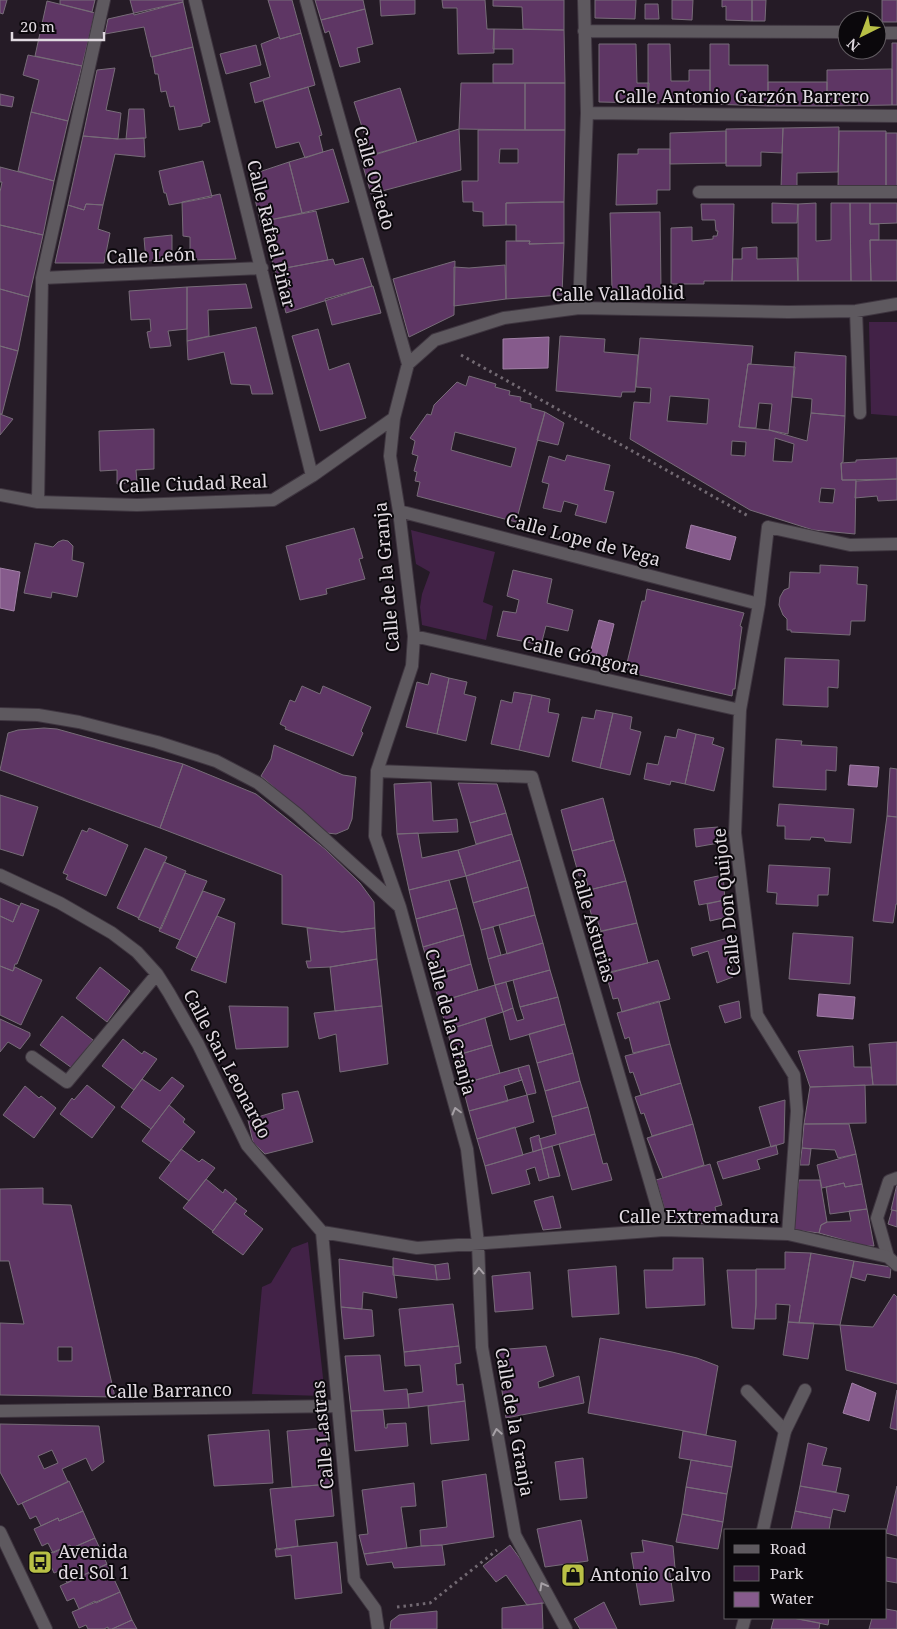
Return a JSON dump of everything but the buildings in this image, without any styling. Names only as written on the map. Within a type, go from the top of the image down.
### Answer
[{"type":"street","points":[[38,502],[42,278],[104,0]]},
{"type":"street","name":"Calle Rafael Piñar","points":[[195,0],[312,476]]},
{"type":"street","name":"Calle Oviedo","points":[[306,0],[408,364]]},
{"type":"street","points":[[579,308],[587,114],[584,0]]},
{"type":"street","points":[[584,31],[837,32]]},
{"type":"street","name":"Calle Antonio Garzón Barrero","points":[[587,114],[897,116]]},
{"type":"street","points":[[699,192],[897,192]]},
{"type":"street","name":"Calle León","points":[[42,278],[262,268]]},
{"type":"street","name":"Calle Valladolid","points":[[408,364],[435,340],[504,318],[579,308],[788,312],[856,311],[897,304]]},
{"type":"street","points":[[856,311],[860,413]]},
{"type":"street","points":[[394,418],[408,364]]},
{"type":"street","name":"Calle Ciudad Real","points":[[0,495],[38,502],[137,505],[273,500],[312,476],[394,418]]},
{"type":"street","name":"Calle de la Granja","points":[[394,418],[390,456],[399,511],[414,636],[412,666],[377,771],[375,836],[400,907],[467,1149],[478,1243],[482,1346],[515,1535],[566,1629]]},
{"type":"street","name":"Calle Lope de Vega","points":[[399,511],[759,604]]},
{"type":"street","points":[[768,527],[850,545],[897,544]]},
{"type":"street","name":"Calle Don Quijote","points":[[768,527],[759,604],[740,710],[735,832],[757,1015],[794,1075],[797,1111],[788,1234]]},
{"type":"street","name":"Calle Góngora","points":[[414,636],[740,710]]},
{"type":"street","points":[[0,714],[38,715],[79,722],[157,742],[216,761],[258,783],[297,814],[400,907]]},
{"type":"street","name":"Calle Asturias","points":[[377,771],[532,777],[664,1230]]},
{"type":"street","name":"Calle San Leonardo","points":[[0,875],[60,903],[112,933],[137,952],[157,974],[198,1044],[247,1144],[322,1232]]},
{"type":"street","points":[[32,1057],[67,1082],[157,974]]},
{"type":"street","points":[[892,1261],[877,1218],[889,1181],[897,1178]]},
{"type":"street","name":"Calle Extremadura","points":[[478,1243],[664,1230],[788,1234],[892,1261]]},
{"type":"street","points":[[322,1232],[417,1248],[478,1243]]},
{"type":"street","name":"Calle Lastras","points":[[322,1232],[354,1580],[375,1609],[378,1629]]},
{"type":"street","points":[[763,1529],[785,1431],[805,1390]]},
{"type":"street","points":[[747,1391],[785,1431]]},
{"type":"street","name":"Calle Barranco","points":[[0,1411],[338,1406]]},
{"type":"street","points":[[0,1532],[46,1629]]},
{"type":"path","points":[[435,340],[768,527]]},
{"type":"path","points":[[375,1609],[430,1603],[515,1535]]},
{"type":"green space","points":[[869,322],[897,322],[897,416],[871,414]]},
{"type":"green space","points":[[411,530],[495,552],[483,602],[493,606],[486,640],[422,625],[420,607],[422,594],[430,572],[416,564]]},
{"type":"green space","points":[[308,1242],[325,1396],[252,1394],[262,1287],[271,1283],[292,1248]]},
{"type":"water","points":[[549,337],[548,368],[503,369],[503,339]]},
{"type":"water","points":[[691,525],[736,537],[730,560],[686,548]]},
{"type":"water","points":[[0,568],[20,572],[14,611],[0,608]]},
{"type":"water","points":[[599,620],[614,624],[606,657],[590,653]]},
{"type":"water","points":[[850,765],[879,767],[877,787],[848,785]]},
{"type":"water","points":[[819,994],[855,997],[853,1019],[817,1016]]},
{"type":"water","points":[[852,1383],[876,1393],[869,1421],[843,1413]]},
{"type":"place","name":"Avenida del Sol 1","points":[[40,1562]]},
{"type":"place","name":"Antonio Calvo","points":[[573,1575]]}]
